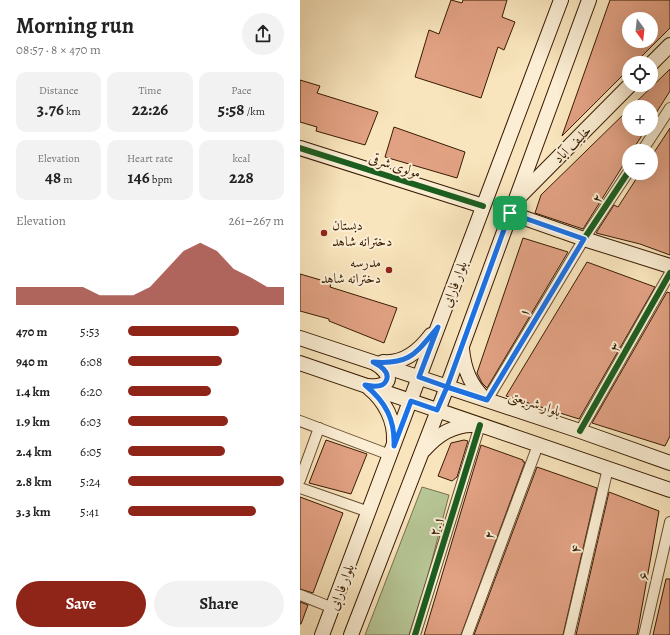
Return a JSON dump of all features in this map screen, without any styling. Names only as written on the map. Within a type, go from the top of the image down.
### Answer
[{"type":"main road","name":"بلوار فارابی","points":[[322,635],[561,0]]},
{"type":"main road","name":"بلوار فارابی","points":[[351,635],[447,387],[589,0]]},
{"type":"main road","points":[[658,57],[670,45]]},
{"type":"main road","name":"خلیف آباد","points":[[512,208],[623,92]]},
{"type":"main road","name":"مولوی شرقی","points":[[300,148],[483,206]]},
{"type":"main road","points":[[512,208],[584,239],[670,266]]},
{"type":"main road","points":[[373,362],[390,363],[403,360],[421,347],[438,327]]},
{"type":"main road","name":"بلوار شریعتی","points":[[300,338],[669,461]]},
{"type":"main road","points":[[462,344],[464,366],[473,386],[487,400]]},
{"type":"main road","points":[[365,385],[381,386],[388,378],[382,367],[373,362]]},
{"type":"main road","points":[[300,363],[670,490]]},
{"type":"main road","points":[[365,385],[377,396],[388,412],[394,428],[392,451]]},
{"type":"main road","points":[[421,453],[436,437],[443,433],[462,426],[480,425]]},
{"type":"street","points":[[647,144],[670,108]]},
{"type":"street","name":"۲","points":[[584,239],[623,180]]},
{"type":"street","name":"۱","points":[[487,400],[584,239]]},
{"type":"street","name":"۳","points":[[580,432],[670,273]]},
{"type":"street","points":[[300,421],[392,451]]},
{"type":"street","name":"۲.۱","points":[[414,635],[480,425]]},
{"type":"street","points":[[300,480],[319,428]]},
{"type":"street","name":"۲","points":[[467,635],[538,445]]},
{"type":"street","name":"۴","points":[[569,635],[608,468]]},
{"type":"street","points":[[300,488],[369,512]]},
{"type":"street","name":"۶","points":[[644,635],[670,522]]},
{"type":"street","points":[[300,595],[333,608]]},
{"type":"green space","points":[[422,487],[449,495],[427,579],[409,635],[365,635]]},
{"type":"building","points":[[451,0],[462,3],[463,0],[507,0],[502,17],[515,22],[504,50],[498,47],[481,98],[415,77],[429,30],[439,34]]},
{"type":"building","points":[[610,0],[670,0],[670,28],[658,40],[658,12],[622,12],[622,48],[650,48],[642,56],[622,56],[622,76],[562,136]]},
{"type":"building","points":[[670,69],[670,91],[658,110],[658,100],[638,100],[646,92],[658,92],[658,81]]},
{"type":"building","points":[[300,80],[320,86],[317,93],[378,112],[365,145],[316,131],[317,127],[300,122]]},
{"type":"building","points":[[622,116],[622,136],[642,136],[636,144],[622,144],[622,167],[583,229],[535,213],[541,195]]},
{"type":"building","points":[[394,127],[465,152],[457,178],[385,157]]},
{"type":"building","points":[[670,128],[670,255],[640,244],[596,233],[614,205],[618,207],[635,180],[658,180],[658,146]]},
{"type":"building","points":[[523,238],[568,252],[487,388],[482,383],[477,373]]},
{"type":"building","points":[[587,262],[655,287],[579,419],[506,396]]},
{"type":"building","points":[[300,274],[331,283],[330,287],[397,308],[384,343],[329,321],[329,319],[300,311]]},
{"type":"building","points":[[667,292],[670,293],[670,436],[665,446],[592,423]]},
{"type":"building","points":[[326,440],[367,454],[351,494],[309,483]]},
{"type":"building","points":[[464,440],[468,441],[457,477],[452,481],[438,476],[451,443]]},
{"type":"building","points":[[481,445],[525,462],[461,635],[424,635]]},
{"type":"building","points":[[537,467],[597,488],[563,635],[474,635]]},
{"type":"building","points":[[609,492],[659,511],[637,635],[576,635]]},
{"type":"building","points":[[300,497],[343,513],[313,593],[300,589]]},
{"type":"building","points":[[666,579],[670,579],[670,635],[653,635]]},
{"type":"building","points":[[300,602],[308,605],[301,624],[300,624]]},
{"type":"cycle path","points":[[300,148],[483,206]]},
{"type":"cycle path","points":[[487,400],[584,239],[623,180]]},
{"type":"cycle path","points":[[580,431],[670,273]]},
{"type":"cycle path","points":[[415,635],[480,425]]},
{"type":"place","name":"دبستان دخترانه شاهد","points":[[324,233]]},
{"type":"place","name":"مدرسه دخترانه شاهد","points":[[389,270]]},
{"type":"route","points":[[510,213],[447,387],[419,377],[438,327],[421,347],[412,355],[403,360],[390,363],[373,362],[382,367],[388,378],[381,386],[365,385],[383,403],[392,420],[394,428],[394,446],[411,401],[437,410],[447,387],[487,400],[584,239],[510,213]]}]
